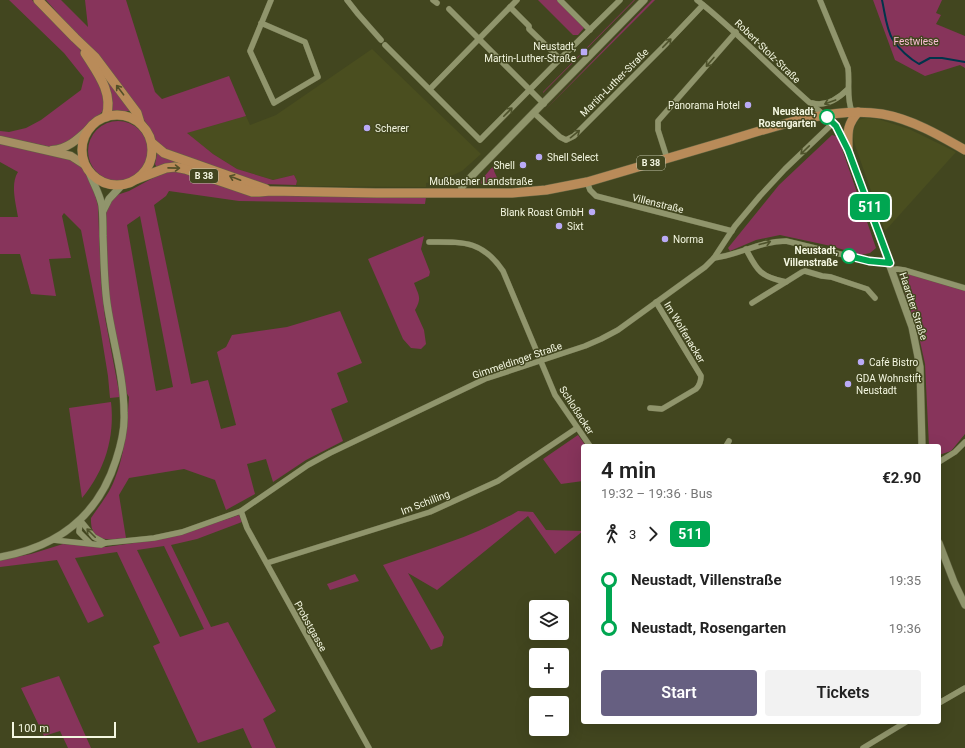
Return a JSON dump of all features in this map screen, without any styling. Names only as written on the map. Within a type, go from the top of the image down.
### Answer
[{"type":"main road","points":[[38,0],[95,57],[137,113],[140,123]]},
{"type":"main road","points":[[75,38],[106,89],[109,103],[106,116]]},
{"type":"main road","points":[[848,150],[848,130],[855,112]]},
{"type":"main road","name":"B 38","points":[[825,116],[855,112],[881,114],[899,118],[924,128],[965,150]]},
{"type":"main road","points":[[46,150],[66,147],[96,122],[106,116],[124,116],[134,119],[140,123],[147,132],[152,143],[152,154],[149,165],[143,174],[137,179],[122,185],[106,184],[95,178],[87,168],[82,156],[82,144],[90,128]]},
{"type":"main road","name":"Mußbacher Landstraße","points":[[271,191],[376,193],[531,192],[587,182],[796,121],[825,116]]},
{"type":"main road","points":[[0,140],[70,156],[87,168]]},
{"type":"main road","name":"B 38","points":[[152,143],[161,151],[170,155],[271,191]]},
{"type":"main road","name":"B 38","points":[[137,179],[166,168],[175,167],[186,169],[248,190],[259,192],[271,191]]},
{"type":"street","points":[[262,23],[305,42],[318,77],[274,103],[250,51],[271,0]]},
{"type":"street","points":[[347,0],[381,40]]},
{"type":"street","points":[[430,89],[517,0]]},
{"type":"street","points":[[560,0],[590,30]]},
{"type":"street","points":[[385,45],[480,140],[620,0]]},
{"type":"street","points":[[461,192],[465,183],[544,104],[644,0]]},
{"type":"street","name":"Robert-Stolz-Straße","points":[[697,0],[736,32],[809,103],[825,116]]},
{"type":"street","points":[[820,0],[848,68],[848,100],[855,112]]},
{"type":"street","name":"Martin-Luther-Straße","points":[[534,113],[560,137],[566,140],[574,136],[665,46],[703,5]]},
{"type":"street","points":[[510,7],[529,26],[529,29],[560,59]]},
{"type":"street","points":[[449,9],[544,104]]},
{"type":"street","points":[[667,158],[658,130],[658,121],[736,32]]},
{"type":"street","points":[[809,103],[817,105],[827,103],[841,96],[848,89]]},
{"type":"street","name":"Haardter Straße","points":[[825,116],[838,129],[848,150],[912,327],[919,359],[922,444]]},
{"type":"street","name":"Gimmeldinger Straße","points":[[53,540],[101,545],[105,543],[154,538],[182,532],[241,511],[308,465],[330,453],[485,379],[585,346],[618,330],[705,267],[714,258],[727,241],[732,231],[760,196],[785,169],[833,123]]},
{"type":"street","points":[[0,557],[27,551],[53,540],[80,520],[96,502],[110,479],[119,453],[124,426],[124,398],[105,290],[101,201],[87,168]]},
{"type":"street","name":"Villenstraße","points":[[587,182],[590,190],[596,196],[732,231]]},
{"type":"street","points":[[102,214],[109,199],[122,185]]},
{"type":"street","points":[[714,258],[726,257],[746,249],[774,241],[786,241],[891,266],[965,288]]},
{"type":"street","name":"Schloßacker","points":[[429,242],[463,242],[482,250],[496,262],[503,272],[555,395],[589,444]]},
{"type":"street","points":[[746,249],[755,266],[764,275],[771,279],[786,282]]},
{"type":"street","points":[[752,303],[805,271],[822,276],[831,276],[867,289],[875,298]]},
{"type":"street","name":"Im Wolfenacker","points":[[650,408],[662,409],[696,389],[700,385],[701,381],[701,376],[656,302]]},
{"type":"street","name":"Im Schilling","points":[[266,563],[430,512],[498,481],[577,428]]},
{"type":"street","points":[[941,461],[955,452],[965,442]]},
{"type":"street","name":"Probstgasse","points":[[241,511],[247,528],[369,748]]},
{"type":"street","points":[[80,520],[94,537],[105,543]]},
{"type":"street","points":[[80,520],[79,532],[91,544]]},
{"type":"street","points":[[941,548],[951,576],[965,605]]},
{"type":"street","points":[[941,702],[965,688]]},
{"type":"street","points":[[863,748],[903,724]]},
{"type":"shaded area","name":"Scherer","points":[[372,49],[481,154],[462,171],[440,181],[426,183],[426,187],[296,185],[297,181],[294,175],[273,180],[237,169],[213,154],[186,133],[246,116],[250,125],[276,115]]},
{"type":"shaded area","points":[[866,118],[878,119],[909,129],[956,152],[885,231],[852,133],[858,120]]},
{"type":"green space","points":[[9,0],[32,0],[78,47],[90,63],[106,95],[105,108],[67,144],[51,147],[0,136],[0,131],[9,132],[26,128],[41,120],[81,90],[84,78],[64,53]]},
{"type":"green space","points":[[46,0],[61,0],[88,27],[85,0],[126,0],[155,92],[162,99],[229,76],[246,116],[187,133],[213,154],[237,169],[273,180],[294,175],[297,181],[296,185],[262,184],[167,153],[155,142],[154,136],[147,124],[95,55]]},
{"type":"green space","points":[[538,0],[558,0],[584,28],[578,35],[573,35]]},
{"type":"green space","points":[[635,0],[543,93],[543,92]]},
{"type":"green space","points":[[652,0],[655,0],[544,111]]},
{"type":"green space","name":"Festwiese","points":[[873,0],[942,0],[936,13],[941,15],[936,24],[965,36],[965,68],[960,65],[925,76],[895,60]]},
{"type":"green space","points":[[103,73],[130,109],[129,111],[110,111]]},
{"type":"green space","points":[[112,121],[124,121],[135,126],[143,134],[148,145],[146,163],[135,176],[124,181],[112,181],[101,176],[93,168],[88,157],[88,145],[93,134],[101,126]]},
{"type":"green space","points":[[832,135],[838,137],[876,248],[870,253],[861,255],[831,246],[780,235],[756,240],[730,251],[728,248],[779,185]]},
{"type":"green space","points":[[0,143],[56,155],[76,162],[81,166],[89,179],[98,206],[101,282],[105,318],[120,397],[110,398],[100,327],[81,230],[64,213],[62,216],[71,258],[49,259],[56,296],[31,294],[20,254],[0,254],[0,217],[18,217],[14,182],[18,172],[0,162]]},
{"type":"green space","points":[[159,153],[179,162],[179,164],[157,168],[155,164],[157,154]]},
{"type":"green space","points":[[495,164],[496,166],[494,171],[501,186],[483,185],[481,183],[482,179]]},
{"type":"green space","points":[[176,170],[258,194],[290,196],[426,197],[425,204],[239,201],[169,191],[166,196],[154,205],[191,384],[208,380],[221,429],[236,425],[217,352],[226,347],[232,335],[287,327],[340,311],[362,363],[337,373],[348,402],[331,409],[343,441],[306,460],[273,482],[266,459],[247,464],[255,494],[226,510],[215,480],[184,469],[129,478],[119,495],[126,538],[106,539],[97,536],[93,532],[91,518],[104,500],[118,471],[125,440],[129,397],[126,392],[111,310],[108,285],[105,221],[106,209],[117,195],[129,191],[162,173]],"holes":[[[140,216],[173,387],[156,391],[127,225]]]},
{"type":"green space","points":[[424,236],[421,249],[430,272],[429,276],[414,283],[419,297],[415,310],[424,330],[426,344],[421,349],[411,348],[403,339],[368,259]]},
{"type":"green space","points":[[905,273],[965,291],[965,434],[951,451],[941,454],[941,444],[929,444],[925,364],[918,332],[900,278]]},
{"type":"green space","points":[[111,402],[111,428],[107,453],[97,476],[82,498],[69,408]]},
{"type":"green space","points":[[578,435],[585,444],[581,444],[581,481],[561,484],[543,459]]},
{"type":"green space","points":[[518,511],[533,512],[546,530],[581,531],[581,533],[555,554],[528,516],[437,590],[408,573],[444,637],[442,646],[431,650],[383,565],[469,535]]},
{"type":"green space","points":[[239,515],[242,522],[197,539],[171,545],[211,627],[228,622],[276,711],[263,719],[276,748],[252,748],[243,728],[198,743],[153,646],[160,643],[117,552],[75,558],[104,616],[88,623],[57,560],[0,567],[0,560],[31,554],[63,544],[106,547],[182,534]],"holes":[[[164,546],[204,629],[180,637],[137,550]]]},
{"type":"green space","points":[[355,574],[359,581],[330,590],[327,584]]},
{"type":"green space","points":[[59,676],[91,748],[68,748],[60,731],[44,736],[21,688]]},
{"type":"waterway","points":[[882,0],[887,26],[891,36],[898,47],[905,54],[919,64],[930,58],[942,58],[965,62]]},
{"type":"bus line","name":"511","points":[[827,117],[838,129],[848,150],[890,263],[869,261],[849,256]]},
{"type":"place","name":"Neustadt, Martin-Luther-Straße","points":[[584,52]]},
{"type":"place","name":"Panorama Hotel","points":[[748,105]]},
{"type":"place","name":"Neustadt, Rosengarten","points":[[827,117]]},
{"type":"place","name":"Scherer","points":[[367,128]]},
{"type":"place","name":"Shell Select","points":[[539,157]]},
{"type":"place","name":"Shell","points":[[523,165]]},
{"type":"place","name":"Blank Roast GmbH","points":[[592,212]]},
{"type":"place","name":"Sixt","points":[[559,226]]},
{"type":"place","name":"Norma","points":[[665,239]]},
{"type":"place","name":"Neustadt, Villenstraße","points":[[849,256]]},
{"type":"place","name":"Café Bistro","points":[[861,362]]},
{"type":"place","name":"GDA Wohnstift Neustadt","points":[[848,384]]}]
